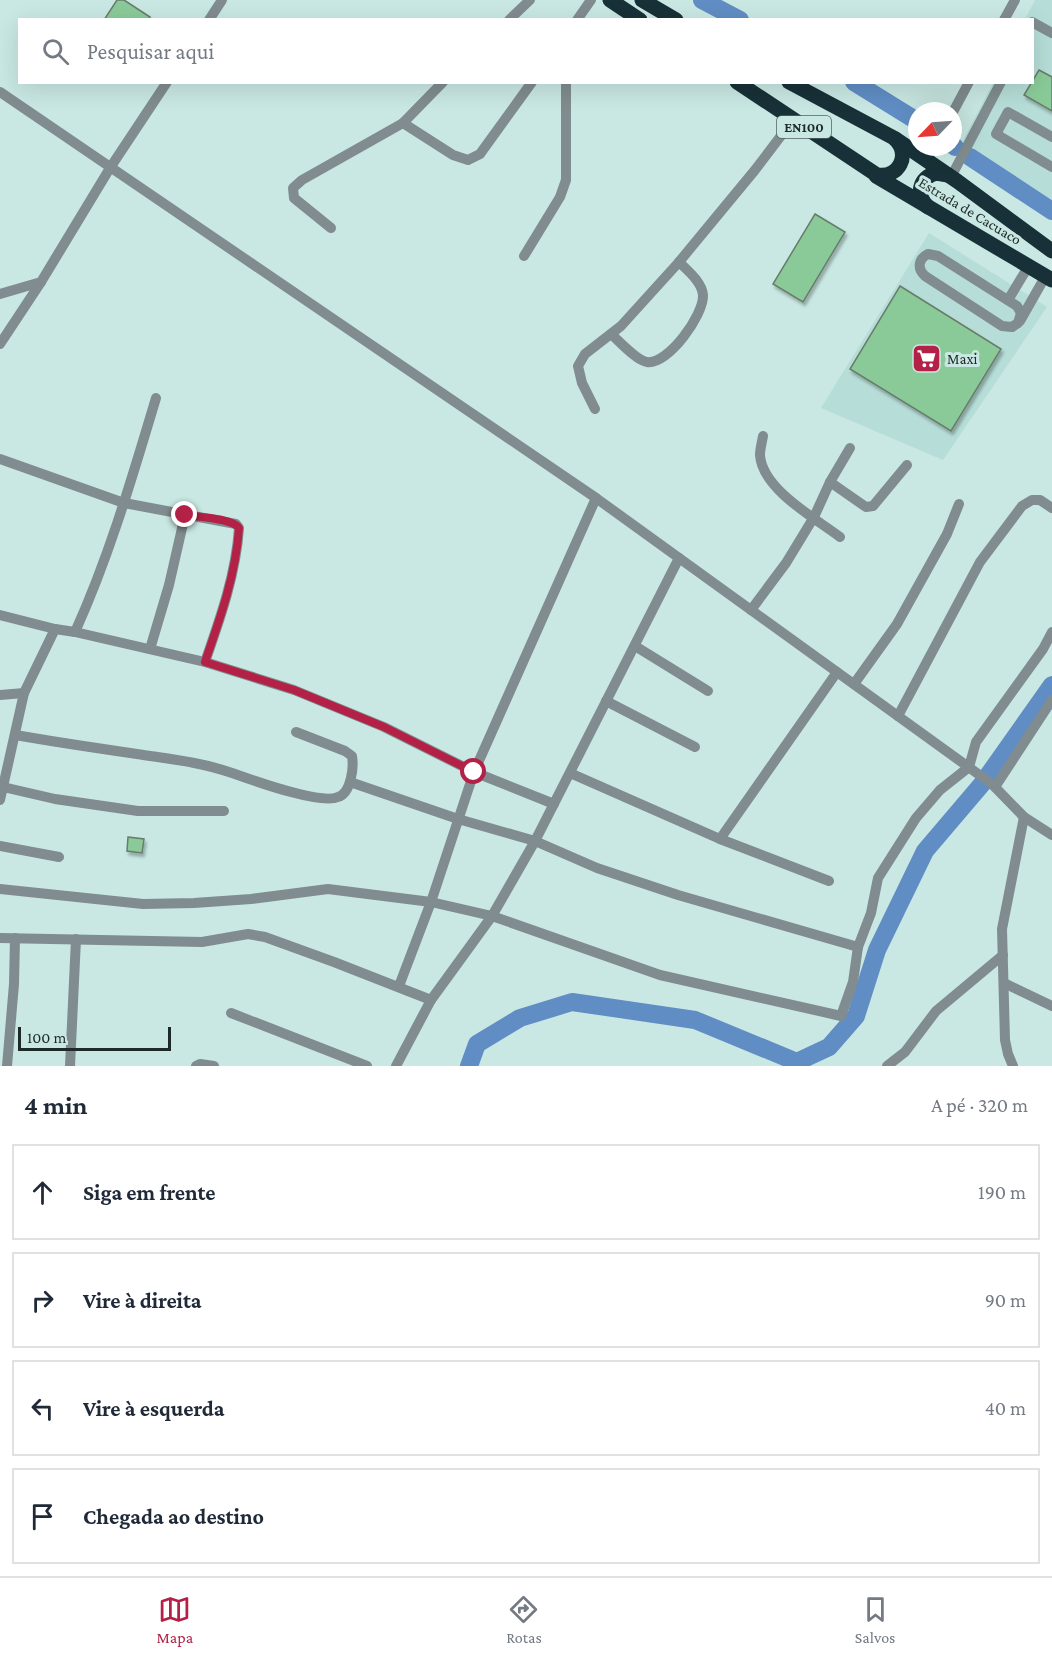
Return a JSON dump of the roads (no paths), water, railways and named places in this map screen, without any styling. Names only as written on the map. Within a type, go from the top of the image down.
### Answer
[{"type":"highway","points":[[610,0],[637,18]]},
{"type":"highway","points":[[642,0],[673,18]]},
{"type":"highway","name":"EN100","points":[[740,84],[871,172]]},
{"type":"highway","name":"Estrada de Cacuaco","points":[[793,84],[908,144]]},
{"type":"highway","points":[[871,172],[887,176],[899,168],[903,152],[894,138]]},
{"type":"highway","name":"Estrada de Cacuaco","points":[[932,156],[949,176],[1049,247]]},
{"type":"highway","name":"Estrada de Cacuaco","points":[[871,172],[1049,278]]},
{"type":"highway","points":[[929,208],[920,196],[922,184],[933,174],[942,173],[949,176]]},
{"type":"street","points":[[210,18],[222,0]]},
{"type":"street","points":[[510,18],[530,0]]},
{"type":"street","points":[[578,18],[591,0]]},
{"type":"street","points":[[1005,18],[1015,0]]},
{"type":"street","points":[[1034,23],[1052,33]]},
{"type":"street","points":[[0,344],[165,84]]},
{"type":"street","points":[[331,228],[294,198],[293,188],[302,180],[403,123],[441,84]]},
{"type":"street","points":[[403,123],[453,155],[468,160],[480,154],[531,84]]},
{"type":"street","points":[[524,256],[560,197],[566,180],[566,84]]},
{"type":"street","points":[[958,102],[968,84]]},
{"type":"street","points":[[949,176],[1000,84]]},
{"type":"street","points":[[0,92],[596,498],[973,770],[993,785],[1024,817],[1052,835]]},
{"type":"street","points":[[1052,137],[1008,112],[996,134],[1052,167]]},
{"type":"street","points":[[595,410],[582,383],[578,366],[585,354],[621,326],[680,262],[793,120]]},
{"type":"street","points":[[1019,321],[1021,315],[1019,310],[1008,300],[936,255],[926,255],[921,260],[920,268],[925,276],[1002,326],[1012,327],[1019,321],[1049,278]]},
{"type":"street","points":[[611,334],[642,361],[653,362],[667,355],[685,335],[701,307],[703,294],[698,281],[680,262]]},
{"type":"street","points":[[1008,300],[1028,267]]},
{"type":"street","points":[[0,294],[41,282]]},
{"type":"street","points":[[75,632],[95,587],[156,399]]},
{"type":"street","points":[[763,436],[760,455],[766,473],[788,499],[840,537]]},
{"type":"street","points":[[751,610],[786,564],[814,517],[830,482],[850,448]]},
{"type":"street","points":[[0,459],[124,503],[236,524],[239,528],[235,561],[222,612],[205,662]]},
{"type":"street","points":[[830,482],[866,507],[873,506],[906,465]]},
{"type":"street","points":[[399,986],[431,902],[474,772],[596,498]]},
{"type":"street","points":[[898,716],[980,562],[1022,506],[1032,500],[1040,500],[1052,508]]},
{"type":"street","points":[[854,684],[897,624],[947,534],[959,504]]},
{"type":"street","points":[[150,649],[170,585],[185,515]]},
{"type":"street","points":[[396,1066],[431,1000],[492,916],[535,840],[680,558]]},
{"type":"street","points":[[0,615],[205,662],[294,690],[384,727],[474,772],[554,804]]},
{"type":"street","points":[[0,800],[24,693],[55,629]]},
{"type":"street","points":[[973,770],[976,742],[1043,649],[1052,632]]},
{"type":"street","points":[[635,646],[708,691]]},
{"type":"street","points":[[720,839],[837,672]]},
{"type":"street","points":[[0,694],[24,693]]},
{"type":"street","points":[[993,785],[1052,700]]},
{"type":"street","points":[[606,701],[695,747]]},
{"type":"street","points":[[15,735],[201,764],[266,786],[325,799],[343,795],[350,782],[354,763],[352,756],[345,751],[296,732]]},
{"type":"street","points":[[0,889],[143,904],[251,899],[328,889],[431,902],[492,916],[660,975],[842,1017],[853,982],[858,947],[871,913],[878,879],[916,818],[940,790],[973,770]]},
{"type":"street","points":[[570,773],[720,839],[830,881]]},
{"type":"street","points":[[350,782],[458,819],[535,840],[597,868],[678,895],[858,947]]},
{"type":"street","points":[[3,787],[55,800],[138,811],[224,811]]},
{"type":"street","points":[[1013,1066],[1005,1040],[1003,916],[1024,817]]},
{"type":"street","points":[[0,846],[59,857]]},
{"type":"street","points":[[0,938],[202,942],[248,934],[274,940],[431,1000]]},
{"type":"street","points":[[7,1066],[14,984],[15,938]]},
{"type":"street","points":[[70,1066],[76,939]]},
{"type":"street","points":[[887,1066],[905,1052],[936,1011],[1003,955]]},
{"type":"street","points":[[1004,983],[1052,1006]]},
{"type":"street","points":[[231,1013],[367,1066]]},
{"type":"street","points":[[196,1066],[200,1064],[214,1066]]},
{"type":"waterway","points":[[702,0],[736,18]]},
{"type":"waterway","points":[[857,84],[908,115]]},
{"type":"waterway","points":[[970,157],[1052,211]]},
{"type":"waterway","points":[[469,1066],[477,1044],[520,1018],[572,1002],[695,1020],[797,1062],[829,1047],[856,1016],[877,950],[925,851],[982,784],[1052,685]]},
{"type":"place","name":"Maxi","points":[[926,359]]}]
